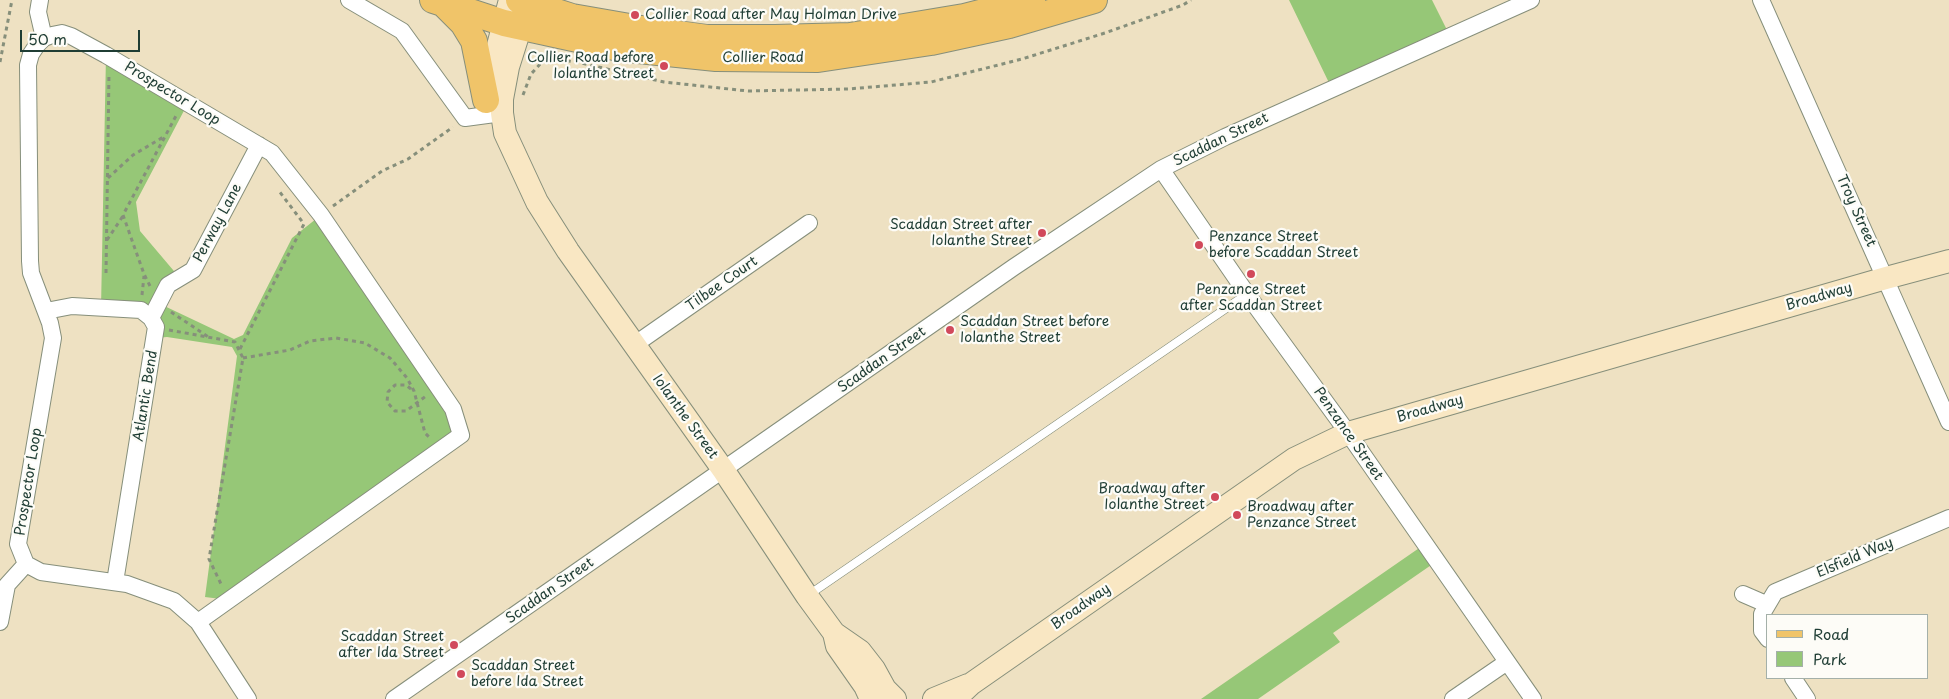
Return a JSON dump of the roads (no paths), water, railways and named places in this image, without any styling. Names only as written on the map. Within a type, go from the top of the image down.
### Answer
[{"type":"main road","name":"Collier Road","points":[[439,3],[572,17],[707,38],[775,38],[850,36],[964,17],[1032,0]]},
{"type":"main road","name":"Collier Road","points":[[517,10],[619,48],[716,58],[818,59],[931,42],[1009,25],[1094,0]]},
{"type":"main road","points":[[439,3],[463,23],[474,41],[485,112]]},
{"type":"street","points":[[40,0],[38,12],[44,38]]},
{"type":"street","points":[[349,0],[405,34],[485,112]]},
{"type":"street","name":"Scaddan Street","points":[[394,699],[724,471],[1014,267],[1161,169],[1225,137],[1531,0]]},
{"type":"street","name":"Troy Street","points":[[1761,0],[1949,422]]},
{"type":"street","name":"Iolanthe Street","points":[[517,10],[502,99],[485,112],[505,133],[537,202],[568,251],[724,471],[807,596],[834,633],[838,646],[865,686],[871,699]]},
{"type":"street","name":"Prospector Loop","points":[[26,564],[18,544],[53,338],[46,311],[31,273],[28,66],[31,54],[44,38],[62,33],[71,36],[272,153],[320,215],[453,409],[461,435],[198,622]]},
{"type":"street","name":"Perway Lane","points":[[152,315],[168,284],[193,270],[259,145]]},
{"type":"street","name":"Penzance Street","points":[[1161,169],[1247,294],[1348,433],[1532,699]]},
{"type":"street","name":"Tilbee Court","points":[[634,345],[809,223]]},
{"type":"street","name":"Broadway","points":[[955,699],[971,684],[1294,459],[1348,433],[1949,261]]},
{"type":"street","points":[[46,311],[72,306],[152,315]]},
{"type":"street","name":"Atlantic Bend","points":[[115,582],[152,315]]},
{"type":"street","name":"Elsfield Way","points":[[1766,604],[1775,592],[1949,518]]},
{"type":"street","points":[[0,622],[7,585],[26,564],[41,572],[127,584],[174,602],[198,622],[248,699]]},
{"type":"street","points":[[1743,594],[1766,604],[1762,614],[1762,631],[1766,636]]},
{"type":"street","name":"Iolanthe Street","points":[[834,633],[860,651],[874,669],[885,689],[895,699]]},
{"type":"street","points":[[1453,699],[1507,662]]},
{"type":"street","points":[[1794,679],[1807,699]]},
{"type":"street","name":"Broadway","points":[[934,699],[971,684]]},
{"type":"lane","points":[[807,596],[1247,294]]},
{"type":"place","name":"Collier Road after May Holman Drive","points":[[635,15]]},
{"type":"place","name":"Collier Road before Iolanthe Street","points":[[664,66]]},
{"type":"place","name":"Scaddan Street after Iolanthe Street","points":[[1042,233]]},
{"type":"place","name":"Penzance Street before Scaddan Street","points":[[1199,245]]},
{"type":"place","name":"Penzance Street after Scaddan Street","points":[[1251,274]]},
{"type":"place","name":"Scaddan Street before Iolanthe Street","points":[[950,330]]},
{"type":"place","name":"Broadway after Iolanthe Street","points":[[1215,497]]},
{"type":"place","name":"Broadway after Penzance Street","points":[[1237,515]]},
{"type":"place","name":"Scaddan Street after Ida Street","points":[[454,645]]},
{"type":"place","name":"Scaddan Street before Ida Street","points":[[461,674]]}]
